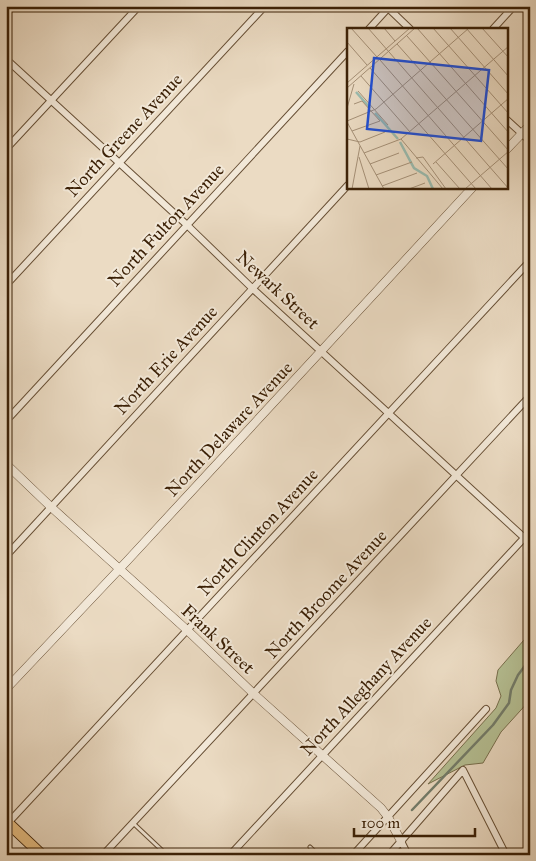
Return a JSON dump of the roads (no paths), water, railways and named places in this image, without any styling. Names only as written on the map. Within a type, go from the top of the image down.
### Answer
[{"type":"highway","points":[[7,822],[42,855]]},
{"type":"street","points":[[6,14],[13,6]]},
{"type":"street","points":[[6,149],[139,6]]},
{"type":"street","name":"North Greene Avenue","points":[[6,284],[265,6]]},
{"type":"street","points":[[494,28],[514,6]]},
{"type":"street","points":[[370,28],[388,7],[409,28]]},
{"type":"street","name":"North Fulton Avenue","points":[[6,421],[347,52]]},
{"type":"street","name":"Newark Street","points":[[6,59],[187,224],[252,288],[527,540]]},
{"type":"street","points":[[508,121],[530,141]]},
{"type":"street","points":[[508,148],[530,125]]},
{"type":"street","name":"North Erie Avenue","points":[[6,556],[347,186]]},
{"type":"street","name":"North Delaware Avenue","points":[[6,689],[120,569],[471,189]]},
{"type":"street","name":"North Clinton Avenue","points":[[7,822],[530,261]]},
{"type":"street","name":"North Broome Avenue","points":[[103,855],[530,396]]},
{"type":"street","name":"Frank Street","points":[[6,464],[254,694],[381,808],[401,842]]},
{"type":"street","name":"North Alleghany Avenue","points":[[230,855],[322,755],[527,540]]},
{"type":"street","points":[[354,855],[486,709]]},
{"type":"street","points":[[389,855],[463,770],[506,855]]},
{"type":"street","points":[[401,842],[408,855]]},
{"type":"lane","points":[[133,823],[167,855]]},
{"type":"lane","points":[[310,847],[318,855]]},
{"type":"waterway","points":[[412,810],[493,725],[509,703],[511,690],[518,675],[530,659]]},
{"type":"waterway","points":[[372,855],[376,851]]}]
